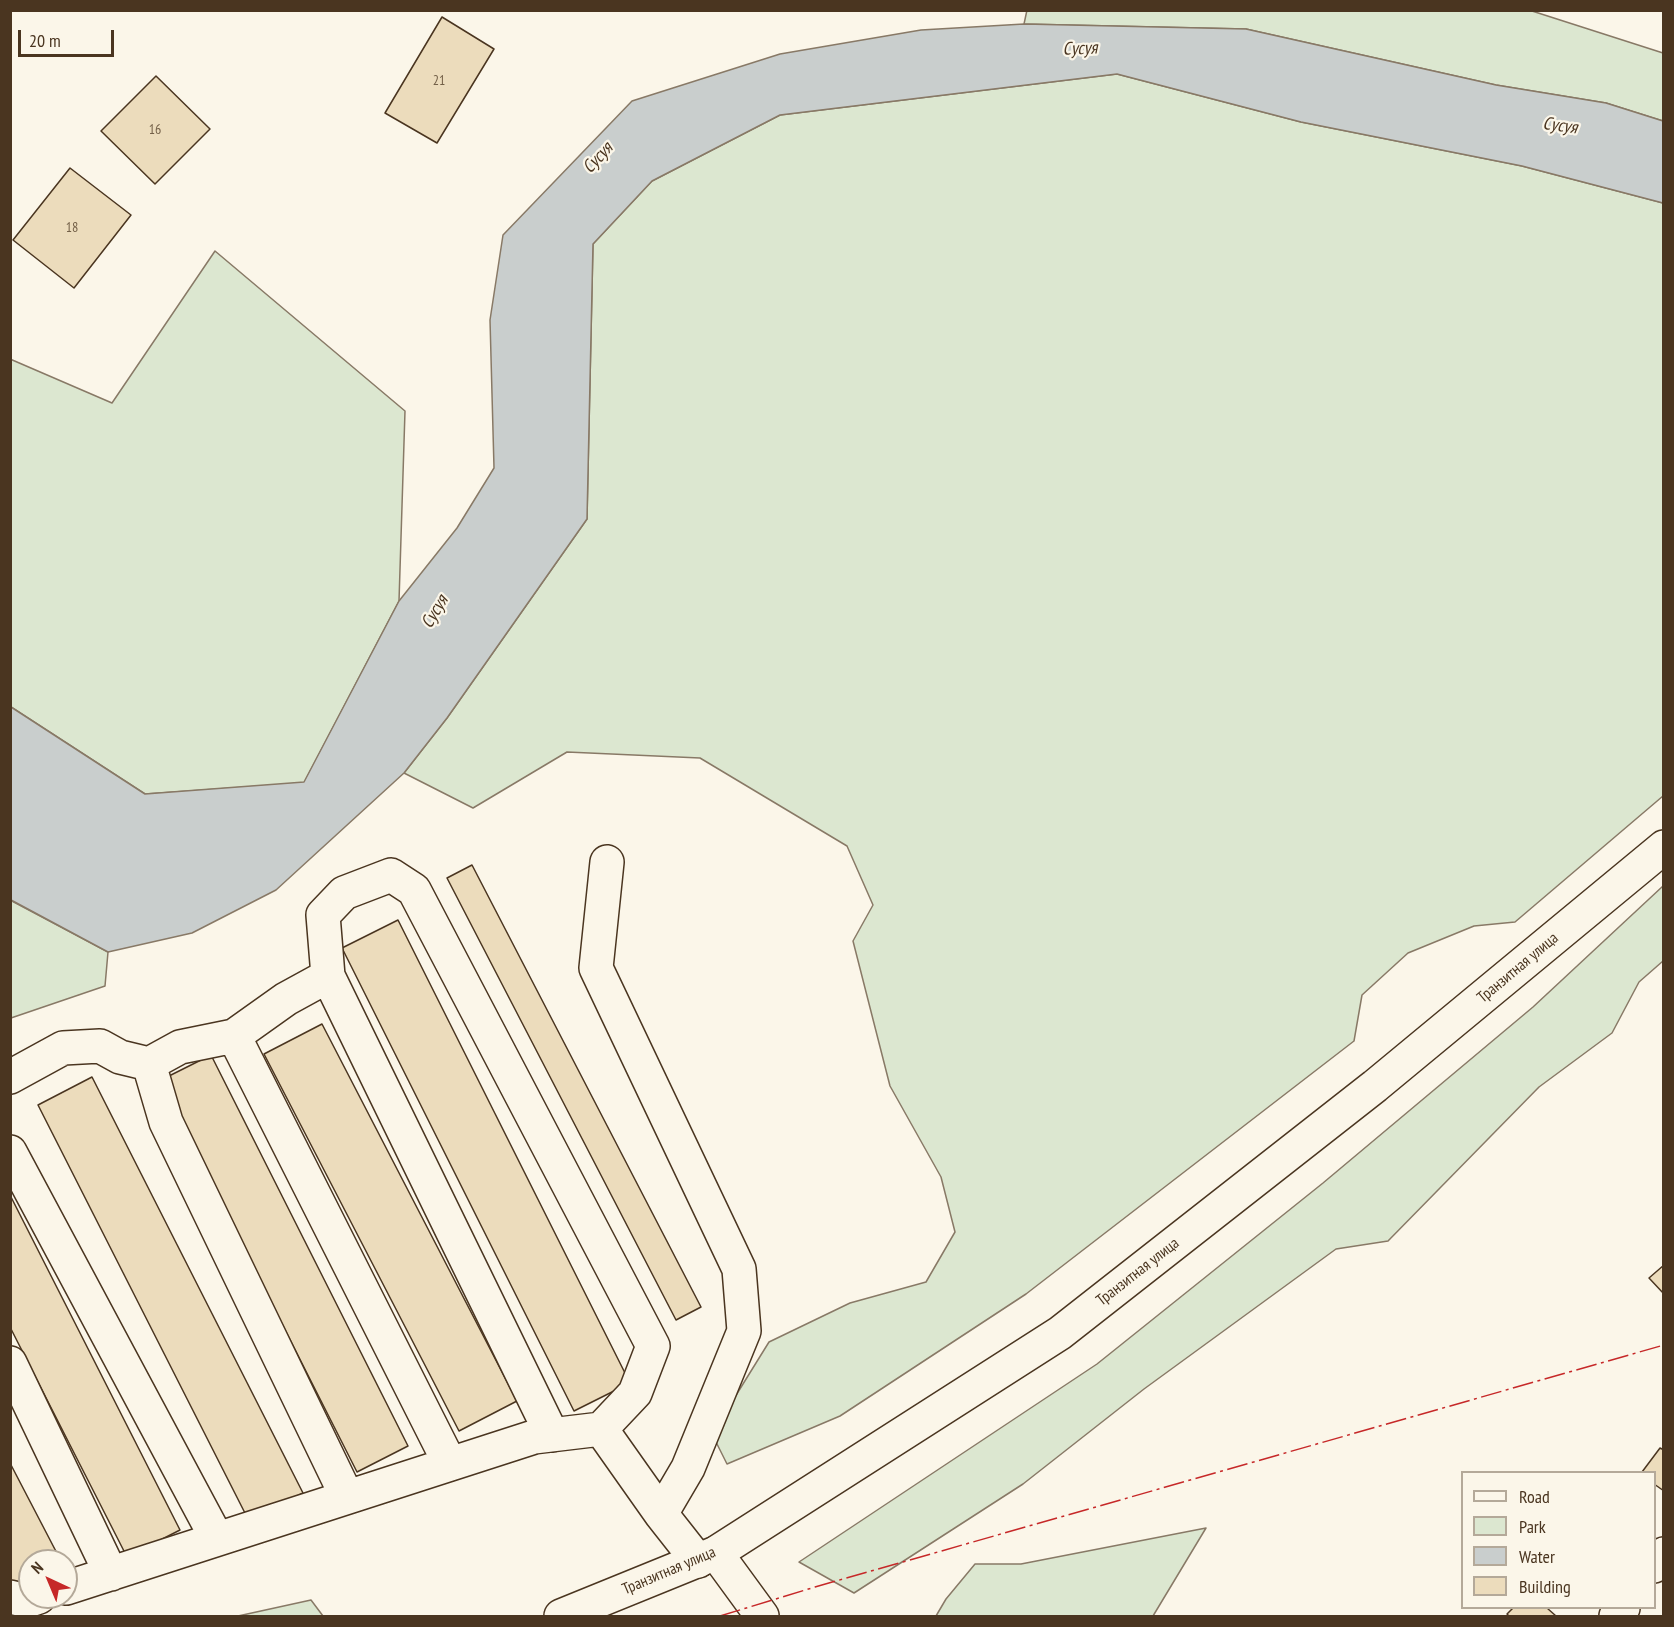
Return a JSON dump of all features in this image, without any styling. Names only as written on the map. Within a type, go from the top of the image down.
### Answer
[{"type":"main road","name":"Транзитная улица","points":[[561,1617],[707,1557],[1060,1333],[1375,1086],[1664,847]]},
{"type":"main road","points":[[607,862],[596,968],[739,1269],[744,1331],[688,1468],[661,1514]]},
{"type":"main road","points":[[78,1584],[534,1437],[601,1429],[635,1393],[653,1346],[414,891],[391,875],[344,893],[323,915],[328,976],[552,1434]]},
{"type":"main road","points":[[10,1077],[63,1048],[100,1046],[120,1057],[149,1064],[180,1047],[234,1036],[286,999],[328,976]]},
{"type":"main road","points":[[234,1036],[450,1464]]},
{"type":"main road","points":[[149,1064],[166,1122],[347,1497]]},
{"type":"main road","points":[[10,1152],[217,1539]]},
{"type":"main road","points":[[10,1363],[111,1574]]},
{"type":"main road","points":[[601,1429],[661,1514],[707,1557],[762,1617]]},
{"type":"green space","points":[[1027,10],[1532,11],[1663,53],[1663,121],[1606,103],[1496,85],[1246,29],[1024,24]]},
{"type":"green space","points":[[1117,74],[1301,122],[1522,166],[1663,203],[1663,796],[1515,922],[1474,926],[1408,953],[1362,995],[1354,1041],[1026,1294],[840,1416],[727,1464],[712,1434],[769,1342],[850,1303],[926,1282],[955,1232],[941,1177],[890,1086],[853,941],[873,905],[847,846],[700,758],[567,752],[473,808],[404,773],[447,718],[587,519],[593,244],[652,181],[780,115]]},
{"type":"green space","points":[[215,251],[405,411],[399,601],[304,783],[145,794],[11,707],[10,359],[112,403]]},
{"type":"green space","points":[[1663,886],[1663,961],[1639,982],[1612,1033],[1539,1087],[1388,1241],[1336,1249],[1144,1389],[1023,1484],[854,1593],[799,1562],[1097,1364],[1323,1183],[1533,1007]]},
{"type":"green space","points":[[10,900],[108,952],[105,986],[11,1018]]},
{"type":"green space","points":[[1206,1528],[1153,1616],[936,1616],[946,1599],[975,1564],[1021,1564]]},
{"type":"green space","points":[[311,1600],[323,1616],[238,1616]]},
{"type":"water","name":"Сусуя","points":[[1024,24],[1246,29],[1496,85],[1606,103],[1663,121],[1663,203],[1522,166],[1301,122],[1117,74],[780,115],[652,181],[593,244],[587,519],[447,718],[404,773],[276,890],[192,933],[108,952],[11,900],[11,707],[145,794],[304,782],[399,601],[457,528],[494,468],[490,320],[503,235],[632,101],[780,54],[921,30]]},
{"type":"building","points":[[442,17],[494,49],[437,143],[385,113]]},
{"type":"building","points":[[156,76],[210,129],[155,184],[101,131]]},
{"type":"building","points":[[70,168],[131,215],[74,288],[13,240]]},
{"type":"building","points":[[472,865],[701,1307],[676,1320],[447,878]]},
{"type":"building","points":[[398,920],[630,1383],[574,1411],[342,948]]},
{"type":"building","points":[[322,1024],[517,1401],[459,1431],[264,1054]]},
{"type":"building","points":[[211,1055],[408,1446],[357,1472],[159,1081]]},
{"type":"building","points":[[92,1077],[303,1493],[249,1521],[38,1105]]},
{"type":"building","points":[[10,1195],[180,1530],[127,1557],[10,1327]]},
{"type":"building","points":[[1664,1265],[1664,1294],[1649,1278]]},
{"type":"building","points":[[1660,1448],[1664,1450],[1664,1491],[1656,1485],[1656,1471],[1643,1471]]},
{"type":"building","points":[[10,1463],[55,1549],[18,1549],[18,1585],[10,1589]]},
{"type":"building","points":[[1512,1609],[1548,1609],[1556,1616],[1509,1616],[1507,1614]]},
{"type":"power","points":[[720,1616],[1664,1345]]}]
